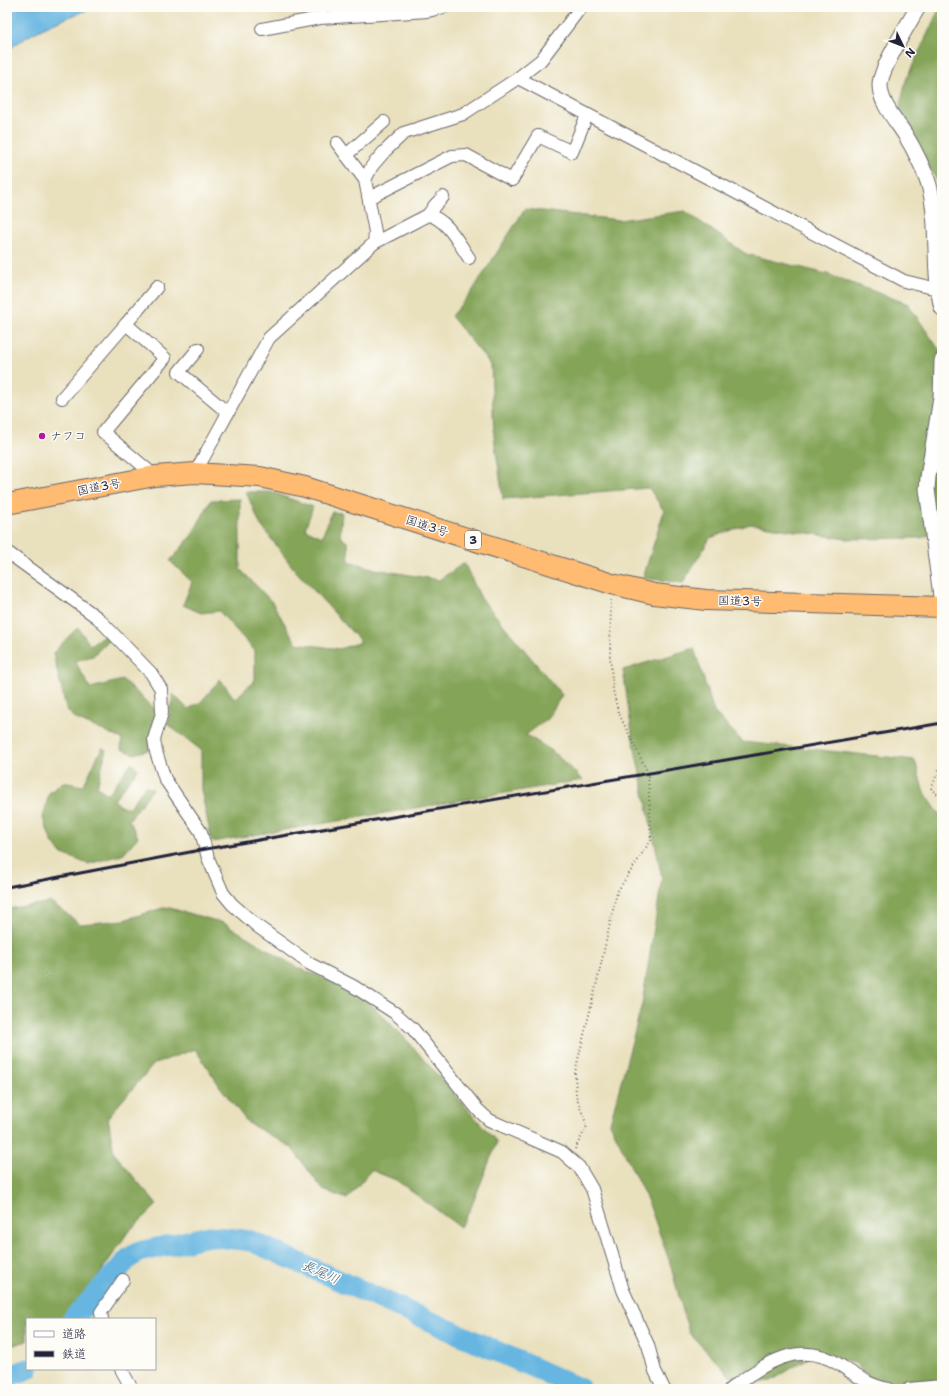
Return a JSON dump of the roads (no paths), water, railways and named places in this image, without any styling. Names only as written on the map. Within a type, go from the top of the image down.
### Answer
[{"type":"highway","name":"国道3号","points":[[7,504],[155,476],[195,473],[260,477],[305,487],[612,584],[654,594],[706,600],[942,606]]},
{"type":"street","points":[[262,29],[320,18],[428,11],[444,7]]},
{"type":"street","points":[[365,180],[372,166],[404,133],[463,114],[518,78],[541,60],[581,7]]},
{"type":"street","points":[[918,7],[885,69],[880,84],[882,98],[907,137],[929,184],[936,220],[937,289],[942,308]]},
{"type":"street","points":[[518,78],[904,281],[937,289]]},
{"type":"street","points":[[369,198],[452,156],[466,155],[512,180],[538,136],[572,152],[588,115]]},
{"type":"street","points":[[346,155],[384,122]]},
{"type":"street","points":[[336,143],[365,180],[374,232],[374,243]]},
{"type":"street","points":[[195,473],[269,338],[374,243],[428,215],[434,205],[443,197]]},
{"type":"street","points":[[428,215],[437,217],[452,233],[469,258]]},
{"type":"street","points":[[62,398],[157,287]]},
{"type":"street","points":[[126,324],[165,358],[103,432],[155,476]]},
{"type":"street","points":[[198,349],[179,372],[228,413]]},
{"type":"street","points":[[942,361],[941,398],[927,490],[942,606]]},
{"type":"street","points":[[7,552],[98,618],[151,673],[161,690],[162,713],[154,739],[157,757],[166,779],[201,832],[208,858],[223,893],[232,904],[257,926],[310,964],[353,986],[395,1013],[413,1029],[478,1110],[489,1120],[553,1148],[570,1158],[579,1167],[592,1190],[623,1290],[648,1345],[655,1372],[664,1389]]},
{"type":"street","points":[[102,1318],[101,1312],[123,1280]]},
{"type":"street","points":[[730,1389],[760,1367],[795,1354],[809,1352],[822,1355],[868,1383],[889,1389]]},
{"type":"street","points":[[122,1370],[132,1389]]},
{"type":"street","points":[[910,1389],[942,1386]]},
{"type":"water","points":[[7,7],[96,7],[61,20],[38,31],[7,51]]},
{"type":"waterway","name":"長尾川","points":[[74,1318],[129,1258],[139,1252],[209,1236],[251,1241],[581,1389]]},
{"type":"waterway","name":"長尾川","points":[[7,1377],[26,1370]]},
{"type":"railway","points":[[7,887],[206,849],[942,723]]},
{"type":"place","name":"ナフコ","points":[[42,436]]}]
